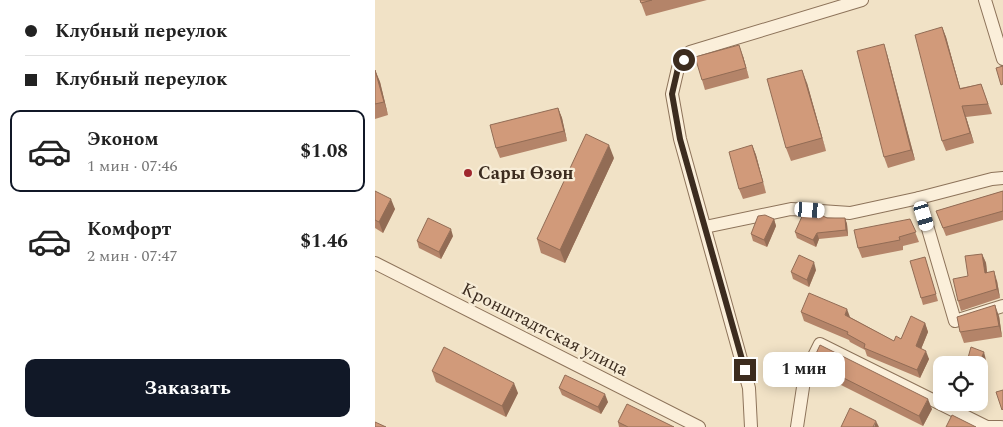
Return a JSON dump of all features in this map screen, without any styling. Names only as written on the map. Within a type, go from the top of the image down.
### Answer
[{"type":"street","points":[[751,427],[749,388],[680,139],[672,94],[678,68],[690,52],[862,0]]},
{"type":"street","points":[[985,0],[1003,59]]},
{"type":"street","points":[[705,227],[791,209],[850,213],[919,198],[992,178],[1003,178]]},
{"type":"street","points":[[919,198],[955,320],[1003,306]]},
{"type":"street","name":"Кронштадтская улица","points":[[375,263],[699,427]]},
{"type":"street","points":[[797,427],[805,374],[820,344],[987,427],[1001,427]]},
{"type":"building","points":[[640,0],[652,0],[641,3]]},
{"type":"building","points":[[942,27],[960,89],[981,84],[988,104],[962,106],[970,133],[942,141],[915,35]]},
{"type":"building","points":[[884,44],[911,150],[884,157],[857,51]]},
{"type":"building","points":[[739,45],[746,68],[702,80],[695,57]]},
{"type":"building","points":[[1003,66],[1003,84],[1001,85],[996,68]]},
{"type":"building","points":[[375,70],[384,102],[375,104]]},
{"type":"building","points":[[802,70],[822,138],[786,148],[767,79]]},
{"type":"building","points":[[558,108],[564,131],[496,148],[490,125]]},
{"type":"building","points":[[586,134],[609,145],[560,250],[537,239]]},
{"type":"building","points":[[752,145],[763,182],[739,189],[729,152]]},
{"type":"building","points":[[375,191],[391,199],[379,222],[375,220]]},
{"type":"building","points":[[1003,191],[1003,211],[943,228],[936,211]]},
{"type":"building","points":[[804,212],[817,213],[827,218],[845,218],[846,230],[817,233],[813,240],[795,232]]},
{"type":"building","points":[[765,215],[774,219],[764,240],[751,234],[758,216]]},
{"type":"building","points":[[428,218],[451,229],[439,252],[417,241]]},
{"type":"building","points":[[910,219],[916,232],[899,237],[900,240],[858,248],[854,230]]},
{"type":"building","points":[[982,254],[985,273],[994,271],[997,289],[958,301],[953,279],[968,276],[965,256]]},
{"type":"building","points":[[799,255],[814,262],[807,280],[791,272]]},
{"type":"building","points":[[925,257],[936,294],[921,298],[910,261]]},
{"type":"building","points":[[809,293],[847,309],[845,315],[894,341],[896,336],[901,339],[911,316],[925,323],[916,346],[926,351],[917,370],[864,348],[865,344],[847,334],[848,332],[801,312]]},
{"type":"building","points":[[995,305],[999,326],[960,332],[957,317]]},
{"type":"building","points":[[820,345],[928,399],[919,416],[812,362]]},
{"type":"building","points":[[444,347],[514,383],[502,406],[432,371]]},
{"type":"building","points":[[971,347],[984,352],[982,356],[968,356]]},
{"type":"building","points":[[565,375],[605,394],[598,407],[559,388]]},
{"type":"building","points":[[1003,390],[1003,409],[1002,410],[996,392]]},
{"type":"building","points":[[627,404],[674,427],[628,427],[618,422]]},
{"type":"building","points":[[850,408],[876,421],[873,427],[841,427]]},
{"type":"building","points":[[952,415],[976,427],[946,427]]},
{"type":"building","points":[[375,422],[386,427],[375,427]]},
{"type":"place","name":"Сары Өзөн","points":[[468,173]]},
{"type":"route","points":[[684,60],[678,68],[672,94],[680,139],[745,370]]}]
